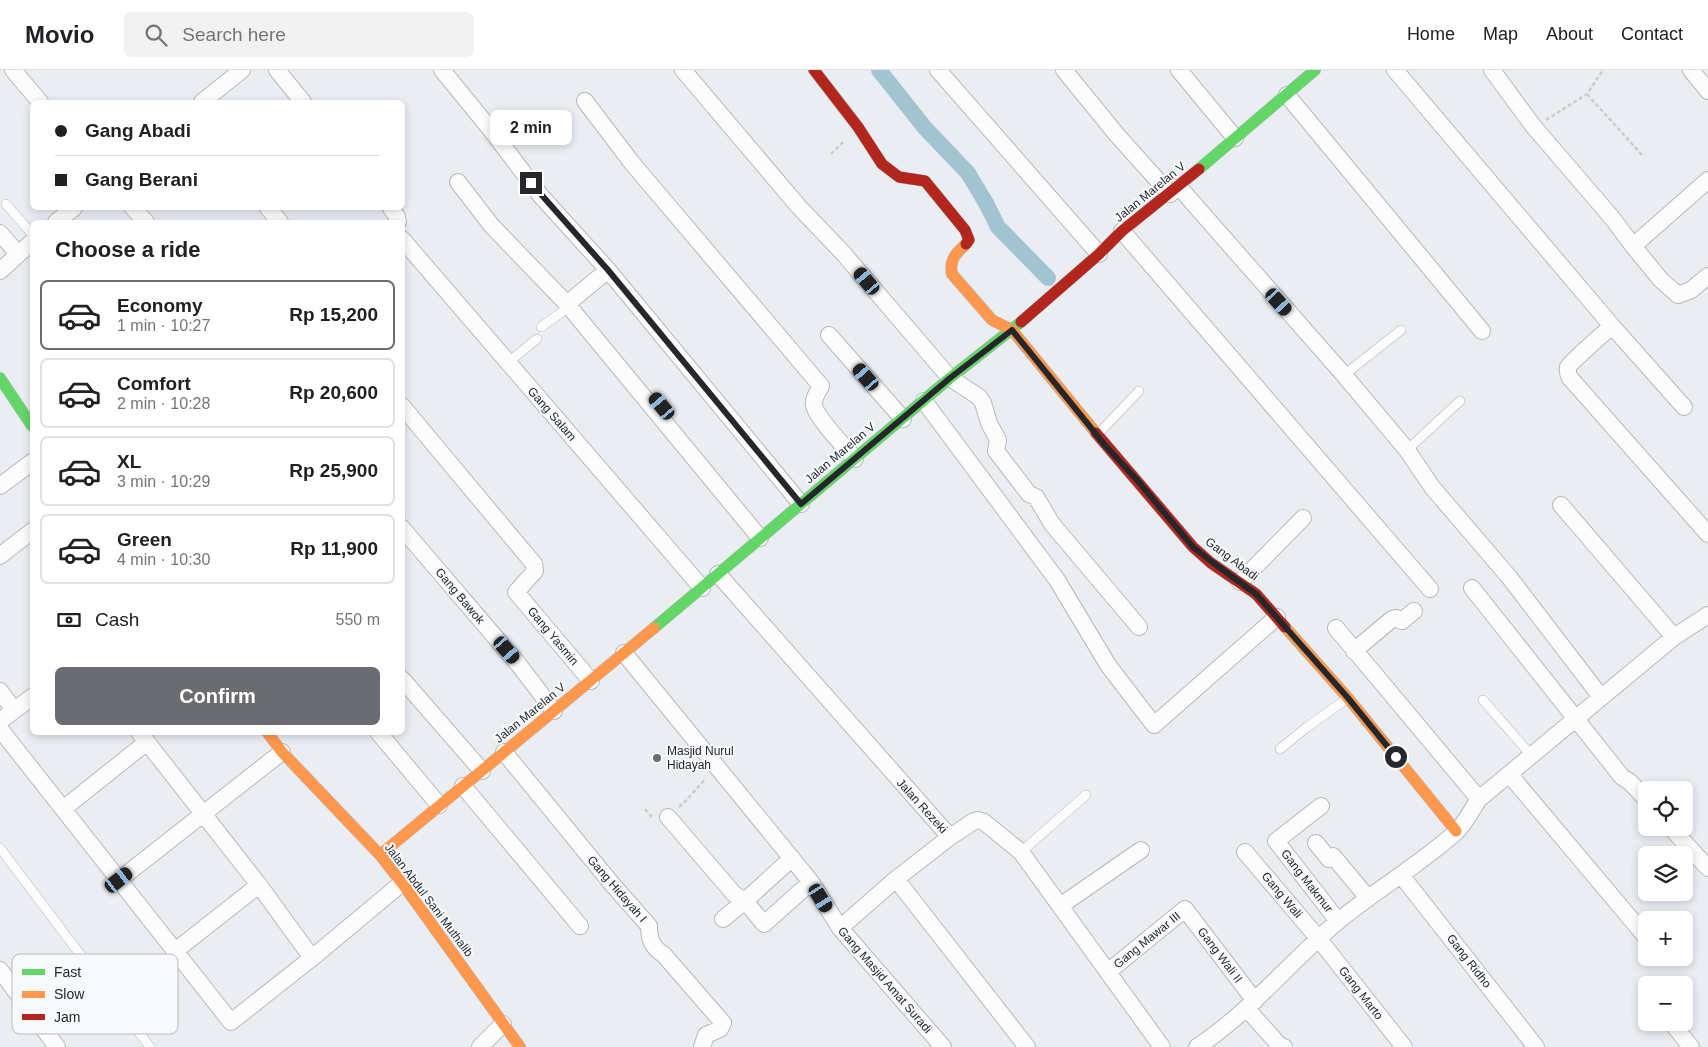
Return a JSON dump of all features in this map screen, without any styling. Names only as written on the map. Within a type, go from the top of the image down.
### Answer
[{"type":"street","points":[[13,70],[38,100]]},
{"type":"street","points":[[204,100],[242,70]]},
{"type":"street","points":[[277,70],[301,100]]},
{"type":"street","points":[[442,70],[492,130],[541,196],[608,270],[801,504]]},
{"type":"street","points":[[683,70],[799,207],[844,253],[950,378],[979,397],[998,440],[996,451],[1000,458],[1028,494],[1036,497],[1052,524],[1139,627]]},
{"type":"street","points":[[814,70],[858,127],[882,164],[899,177],[925,181],[965,230],[969,240],[951,260],[952,274],[992,320],[1012,330]]},
{"type":"street","points":[[938,70],[1099,254]]},
{"type":"street","points":[[1064,70],[1117,135],[1175,190],[1344,375],[1407,450],[1432,487],[1509,576],[1601,698]]},
{"type":"street","name":"Jalan Marelan V","points":[[380,855],[591,681],[950,378],[1012,330],[1099,254],[1122,231],[1175,190],[1315,70]]},
{"type":"street","points":[[1395,70],[1612,326],[1684,407]]},
{"type":"street","points":[[1492,70],[1534,127],[1613,219],[1662,280],[1678,295],[1691,290],[1708,276]]},
{"type":"street","points":[[1691,70],[1708,91]]},
{"type":"street","points":[[1182,71],[1235,138]]},
{"type":"street","points":[[1287,95],[1482,331]]},
{"type":"street","points":[[585,102],[632,163],[821,386],[814,398],[814,405],[822,420],[855,459]]},
{"type":"street","points":[[1633,246],[1708,180]]},
{"type":"street","points":[[458,182],[491,225],[572,305],[764,535]]},
{"type":"street","points":[[59,220],[71,210]]},
{"type":"street","points":[[135,210],[144,220]]},
{"type":"street","points":[[270,210],[278,220]]},
{"type":"street","points":[[1122,231],[1430,589]]},
{"type":"street","points":[[0,233],[18,254]]},
{"type":"street","name":"Gang Salam","points":[[405,243],[702,588]]},
{"type":"street","points":[[0,271],[30,244]]},
{"type":"street","points":[[572,305],[608,270]]},
{"type":"street","points":[[1612,326],[1569,365],[1567,372],[1570,378],[1708,534]]},
{"type":"street","name":"Gang Abadi","points":[[1012,330],[1097,435],[1193,547],[1256,594],[1348,698],[1456,831]]},
{"type":"street","points":[[829,334],[903,419]]},
{"type":"street","points":[[0,378],[30,423]]},
{"type":"street","points":[[924,401],[1057,580],[1108,665],[1154,725],[1277,617]]},
{"type":"street","name":"Gang Yasmin","points":[[405,410],[534,564],[535,571],[516,592],[591,681]]},
{"type":"street","points":[[0,486],[30,464]]},
{"type":"street","points":[[1561,505],[1674,637]]},
{"type":"street","points":[[1240,582],[1303,518]]},
{"type":"street","name":"Gang Bawok","points":[[405,532],[519,665],[554,711]]},
{"type":"street","points":[[0,556],[30,533]]},
{"type":"street","name":"Jalan Rezeki","points":[[718,574],[950,838],[978,820],[984,822],[1021,852],[1109,971],[1162,1047]]},
{"type":"street","points":[[1472,588],[1574,719],[1622,777],[1638,790]]},
{"type":"street","points":[[1354,651],[1392,619],[1396,618],[1402,621],[1414,611]]},
{"type":"street","points":[[1203,1045],[1251,1005],[1318,938],[1338,921],[1401,875],[1456,831],[1479,798],[1674,637],[1708,615]]},
{"type":"street","points":[[1336,628],[1479,798]]},
{"type":"street","name":"Gang Masjid Amat Suradi","points":[[624,653],[811,882],[840,928],[943,1047]]},
{"type":"street","points":[[405,682],[482,770]]},
{"type":"street","points":[[0,691],[14,710]]},
{"type":"street","points":[[0,721],[30,698]]},
{"type":"street","points":[[0,729],[177,954]]},
{"type":"street","name":"Jalan Abdul Sani Muthalib","points":[[269,735],[282,752],[380,855],[517,1043]]},
{"type":"street","points":[[381,735],[439,805]]},
{"type":"street","points":[[63,809],[143,737],[259,885],[312,958]]},
{"type":"street","points":[[119,880],[282,752]]},
{"type":"street","name":"Gang Hidayah I","points":[[504,752],[612,884],[649,926],[649,938],[654,948],[664,955],[722,1023],[720,1029],[706,1036],[702,1047]]},
{"type":"street","points":[[1509,774],[1638,928]]},
{"type":"street","points":[[463,786],[580,926]]},
{"type":"street","name":"Gang Makmur","points":[[1321,806],[1276,841],[1338,921]]},
{"type":"street","points":[[668,817],[734,894],[745,901],[764,924],[811,882]]},
{"type":"street","points":[[1678,836],[1708,868]]},
{"type":"street","points":[[840,928],[896,879],[950,838]]},
{"type":"street","points":[[1316,843],[1329,859],[1333,856],[1368,898]]},
{"type":"street","points":[[1060,906],[1141,850]]},
{"type":"street","name":"Gang Wali","points":[[1245,852],[1318,938]]},
{"type":"street","points":[[723,919],[792,858]]},
{"type":"street","name":"Gang Ridho","points":[[1401,875],[1536,1047]]},
{"type":"street","points":[[896,879],[1027,1047]]},
{"type":"street","points":[[178,955],[231,1022],[402,883]]},
{"type":"street","points":[[175,951],[259,885]]},
{"type":"street","name":"Gang Mawar III","points":[[1109,971],[1185,909]]},
{"type":"street","name":"Gang Wali II","points":[[1185,909],[1251,1005],[1282,1046]]},
{"type":"street","name":"Gang Marto","points":[[1318,938],[1404,1047]]},
{"type":"street","points":[[0,970],[12,986]]},
{"type":"street","points":[[480,1047],[503,1024]]},
{"type":"street","points":[[1678,1031],[1691,1047]]},
{"type":"street","points":[[47,1034],[57,1047]]},
{"type":"lane","points":[[6,204],[30,232]]},
{"type":"lane","points":[[541,327],[572,305]]},
{"type":"lane","points":[[1344,375],[1401,330]]},
{"type":"lane","points":[[507,363],[537,339]]},
{"type":"lane","points":[[1097,435],[1139,391]]},
{"type":"lane","points":[[1407,450],[1460,401]]},
{"type":"lane","points":[[1280,748],[1348,698]]},
{"type":"lane","points":[[1483,700],[1531,755]]},
{"type":"lane","points":[[1021,852],[1086,795]]},
{"type":"lane","points":[[0,848],[80,954]]},
{"type":"lane","points":[[140,1034],[150,1047]]},
{"type":"path","points":[[1534,127],[1586,94],[1603,70]]},
{"type":"path","points":[[1586,94],[1642,155]]},
{"type":"path","points":[[645,809],[659,826],[719,768]]},
{"type":"waterway","points":[[879,70],[925,128],[968,173],[998,227],[1048,278]]},
{"type":"traffic: fast","points":[[1199,169],[1315,70]]},
{"type":"traffic: fast","points":[[654,628],[950,378],[1021,322]]},
{"type":"traffic: fast","points":[[0,378],[30,423]]},
{"type":"traffic: slow","points":[[966,244],[952,261],[952,274],[992,320],[1012,330],[1096,433]]},
{"type":"traffic: slow","points":[[1285,627],[1348,698],[1456,831]]},
{"type":"traffic: slow","points":[[380,855],[654,628]]},
{"type":"traffic: slow","points":[[269,735],[282,752],[380,855],[520,1047]]},
{"type":"traffic: jam","points":[[814,70],[858,127],[882,164],[899,177],[925,181],[965,230],[969,240],[966,244]]},
{"type":"traffic: jam","points":[[1021,322],[1099,254],[1122,231],[1199,169]]},
{"type":"traffic: jam","points":[[1096,433],[1193,547],[1211,563],[1256,594],[1285,627]]},
{"type":"place","name":"Masjid Nurul Hidayah","points":[[657,758]]},
{"type":"route","points":[[531,183],[608,270],[801,504],[950,378],[1012,330],[1104,444],[1193,547],[1256,594],[1348,698],[1396,757]]}]
